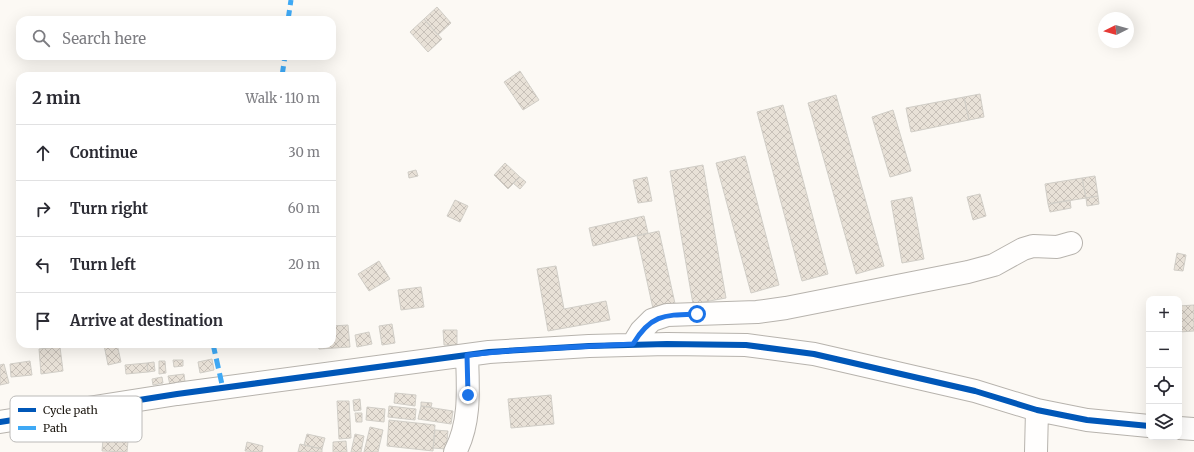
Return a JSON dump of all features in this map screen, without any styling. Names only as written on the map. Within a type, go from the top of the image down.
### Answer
[{"type":"street","points":[[633,344],[641,331],[652,320],[667,315],[758,312],[786,308],[968,272],[994,265],[1023,249],[1033,246],[1057,247],[1071,243]]},
{"type":"street","points":[[142,400],[467,355],[518,350],[633,344],[746,345],[814,354],[953,386],[1037,410],[1087,420],[1146,426]]},
{"type":"street","points":[[455,452],[464,424],[468,395],[467,355]]},
{"type":"street","points":[[1036,452],[1037,410]]},
{"type":"street","points":[[0,422],[10,420]]},
{"type":"street","points":[[1182,428],[1194,429]]},
{"type":"building","points":[[437,7],[451,23],[438,35],[424,19]]},
{"type":"building","points":[[424,19],[442,39],[428,52],[410,32]]},
{"type":"building","points":[[520,71],[539,100],[523,110],[504,82]]},
{"type":"building","points":[[980,94],[984,117],[969,120],[964,97]]},
{"type":"building","points":[[836,95],[884,266],[856,274],[808,103]]},
{"type":"building","points":[[964,97],[969,120],[911,132],[906,108]]},
{"type":"building","points":[[783,105],[828,274],[802,281],[757,112]]},
{"type":"building","points":[[893,110],[911,171],[890,177],[872,117]]},
{"type":"building","points":[[745,156],[779,285],[751,293],[716,163]]},
{"type":"building","points":[[505,163],[520,177],[508,189],[494,175]]},
{"type":"building","points":[[703,165],[726,298],[693,304],[670,171]]},
{"type":"building","points":[[416,170],[418,176],[409,178],[408,172]]},
{"type":"building","points":[[1095,176],[1098,196],[1086,198],[1082,178]]},
{"type":"building","points":[[520,177],[526,182],[520,189],[513,183]]},
{"type":"building","points":[[647,177],[652,201],[638,203],[633,180]]},
{"type":"building","points":[[1082,178],[1086,198],[1048,204],[1045,184]]},
{"type":"building","points":[[980,194],[986,216],[973,220],[967,197]]},
{"type":"building","points":[[1098,196],[1099,204],[1087,206],[1086,198]]},
{"type":"building","points":[[912,197],[924,259],[902,263],[891,201]]},
{"type":"building","points":[[455,200],[468,206],[460,222],[447,216]]},
{"type":"building","points":[[1070,200],[1071,208],[1050,212],[1048,204]]},
{"type":"building","points":[[644,216],[648,233],[593,246],[589,228]]},
{"type":"building","points":[[659,231],[676,308],[654,313],[637,236]]},
{"type":"building","points":[[1177,253],[1186,255],[1183,271],[1174,270]]},
{"type":"building","points":[[379,261],[390,279],[369,291],[358,274]]},
{"type":"building","points":[[556,266],[564,309],[606,301],[610,320],[548,331],[537,269]]},
{"type":"building","points":[[421,287],[424,307],[401,310],[398,290]]},
{"type":"building","points":[[1194,305],[1194,331],[1182,332],[1182,306]]},
{"type":"building","points":[[392,324],[395,343],[382,345],[379,326]]},
{"type":"building","points":[[348,325],[350,347],[336,348],[336,326]]},
{"type":"building","points":[[443,330],[457,330],[457,345],[444,345]]},
{"type":"building","points":[[369,332],[372,344],[357,347],[355,335]]},
{"type":"building","points":[[60,348],[63,371],[41,374],[39,349]]},
{"type":"building","points":[[105,348],[118,348],[121,362],[108,365]]},
{"type":"building","points":[[212,359],[214,370],[200,373],[198,362]]},
{"type":"building","points":[[173,360],[183,360],[183,366],[174,367]]},
{"type":"building","points":[[30,361],[32,375],[11,377],[10,364]]},
{"type":"building","points":[[159,361],[165,361],[166,373],[159,374]]},
{"type":"building","points":[[154,362],[155,371],[148,372],[147,363]]},
{"type":"building","points":[[147,363],[148,372],[126,374],[125,365]]},
{"type":"building","points":[[4,364],[9,383],[0,385],[0,365]]},
{"type":"building","points":[[184,374],[185,382],[170,385],[168,376]]},
{"type":"building","points":[[162,377],[163,383],[153,385],[152,379]]},
{"type":"building","points":[[395,393],[416,395],[415,406],[394,403]]},
{"type":"building","points":[[551,395],[554,424],[511,428],[508,399]]},
{"type":"building","points":[[360,399],[361,410],[354,411],[353,400]]},
{"type":"building","points":[[337,401],[349,401],[351,438],[339,439]]},
{"type":"building","points":[[421,402],[432,403],[431,407],[421,406]]},
{"type":"building","points":[[389,406],[416,409],[415,420],[388,417]]},
{"type":"building","points":[[421,406],[453,411],[451,424],[418,419]]},
{"type":"building","points":[[367,407],[385,409],[384,422],[366,420]]},
{"type":"building","points":[[355,413],[362,413],[362,422],[356,422]]},
{"type":"building","points":[[389,420],[435,425],[433,451],[387,446]]},
{"type":"building","points":[[370,427],[383,430],[378,452],[364,452]]},
{"type":"building","points":[[435,430],[448,431],[446,449],[433,448]]},
{"type":"building","points":[[307,434],[325,438],[322,449],[304,445]]},
{"type":"building","points":[[355,434],[364,436],[361,452],[351,452]]},
{"type":"building","points":[[346,441],[347,452],[333,452],[333,442]]},
{"type":"building","points":[[103,442],[128,442],[127,452],[102,451]]},
{"type":"building","points":[[247,442],[263,446],[262,452],[245,451]]},
{"type":"building","points":[[300,444],[322,449],[322,452],[298,452]]},
{"type":"marked path","points":[[289,16],[291,0]]},
{"type":"marked path","points":[[283,72],[284,60]]},
{"type":"marked path","points":[[214,348],[223,389]]},
{"type":"cycle path","points":[[142,400],[489,352],[589,346],[667,344],[746,345],[814,354],[975,391],[1037,410],[1087,420],[1146,426]]},
{"type":"cycle path","points":[[0,422],[10,420]]},
{"type":"route","points":[[468,395],[467,355],[518,350],[633,344],[641,331],[652,320],[667,315],[697,314]]}]
